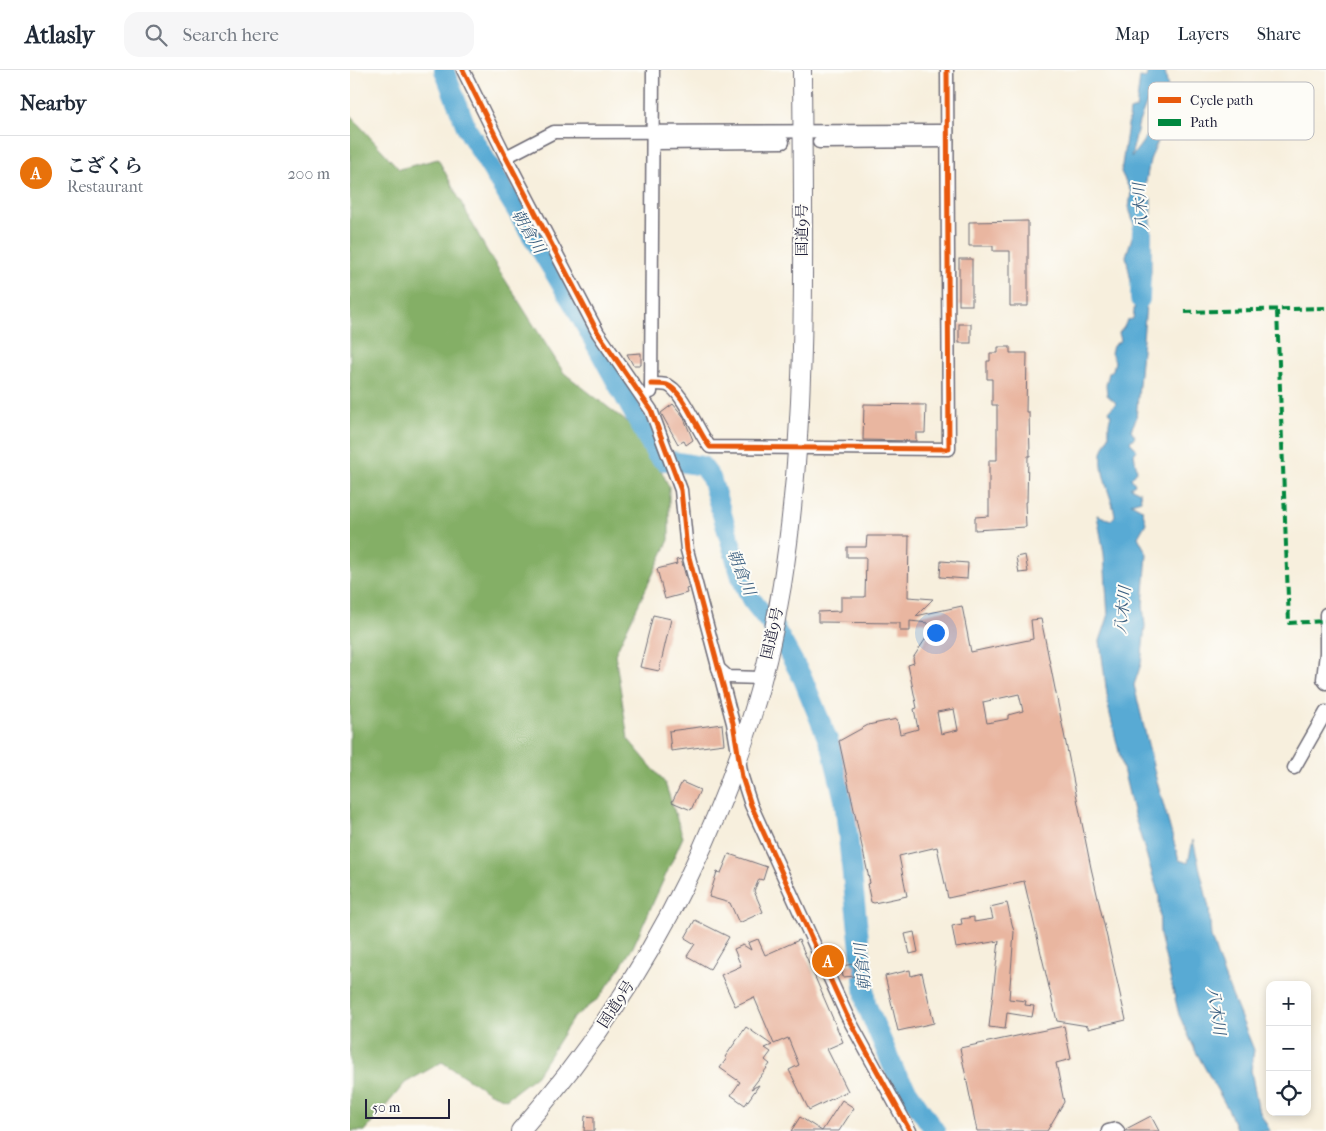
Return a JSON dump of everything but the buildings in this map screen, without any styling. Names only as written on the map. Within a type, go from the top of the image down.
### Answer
[{"type":"highway","name":"国道9号","points":[[520,1131],[586,1048],[632,981],[656,940],[696,861],[738,755],[762,678],[777,613],[790,530],[798,449],[802,371],[802,70]]},
{"type":"street","points":[[463,70],[598,334],[651,410],[681,490],[687,550],[732,723],[742,777],[751,805],[847,1016],[910,1131]]},
{"type":"street","points":[[651,410],[653,70]]},
{"type":"street","points":[[651,384],[672,387],[688,409],[710,447],[949,449],[947,70]]},
{"type":"street","points":[[506,157],[554,132],[653,138],[783,142]]},
{"type":"street","points":[[653,138],[803,132],[947,136]]},
{"type":"street","points":[[819,142],[947,136]]},
{"type":"street","points":[[1326,614],[1326,653],[1323,680],[1326,683]]},
{"type":"street","points":[[718,668],[728,677],[762,678]]},
{"type":"street","points":[[1294,768],[1326,712]]},
{"type":"street","points":[[1108,1131],[1116,1129],[1118,1131]]},
{"type":"green space","points":[[350,115],[399,169],[438,159],[487,251],[564,373],[645,436],[669,487],[669,540],[615,654],[628,739],[665,783],[683,837],[633,947],[599,998],[573,1018],[537,1075],[506,1099],[490,1093],[442,1062],[405,1083],[365,1131],[350,1131]]},
{"type":"water","points":[[1148,70],[1165,70],[1167,82],[1148,82],[1148,105],[1147,102],[1139,122],[1131,157],[1148,133],[1148,140],[1158,140],[1150,160],[1145,187],[1141,190],[1145,203],[1151,198],[1151,272],[1146,305],[1136,419],[1131,430],[1135,436],[1130,442],[1137,450],[1134,454],[1137,471],[1131,478],[1135,484],[1130,487],[1140,492],[1141,500],[1131,503],[1142,509],[1146,523],[1138,537],[1147,554],[1143,605],[1145,626],[1141,664],[1134,685],[1156,778],[1179,860],[1188,863],[1193,840],[1209,908],[1211,937],[1223,973],[1254,1050],[1251,1070],[1258,1108],[1270,1131],[1237,1131],[1229,1111],[1196,1052],[1179,1015],[1160,935],[1159,896],[1134,815],[1109,710],[1100,641],[1108,617],[1104,554],[1097,515],[1111,520],[1115,516],[1102,470],[1103,451],[1109,435],[1111,415],[1109,411],[1116,403],[1107,395],[1106,385],[1115,361],[1111,353],[1113,346],[1121,340],[1119,333],[1127,320],[1133,319],[1135,303],[1126,256],[1135,228],[1129,208],[1131,192],[1121,172],[1130,111],[1136,109],[1140,77],[1146,78]]},
{"type":"waterway","name":"朝倉川","points":[[444,70],[467,129],[574,305],[656,454],[664,461],[702,466],[711,478],[742,580],[751,599],[777,632],[803,679],[832,750],[844,800],[866,1004],[896,1074],[935,1131]]},
{"type":"waterway","name":"八木川","points":[[1140,299],[1142,231]]},
{"type":"marked path","points":[[1185,312],[1326,308]]},
{"type":"marked path","points":[[1277,311],[1289,623],[1326,621]]},
{"type":"cycle path","points":[[463,70],[598,333],[651,410],[681,490],[687,550],[733,723],[742,777],[751,805],[847,1016],[910,1131]]},
{"type":"cycle path","points":[[651,384],[667,385],[673,388],[710,447],[949,449],[947,70]]},
{"type":"place","name":"こざくら","points":[[828,961]]}]
